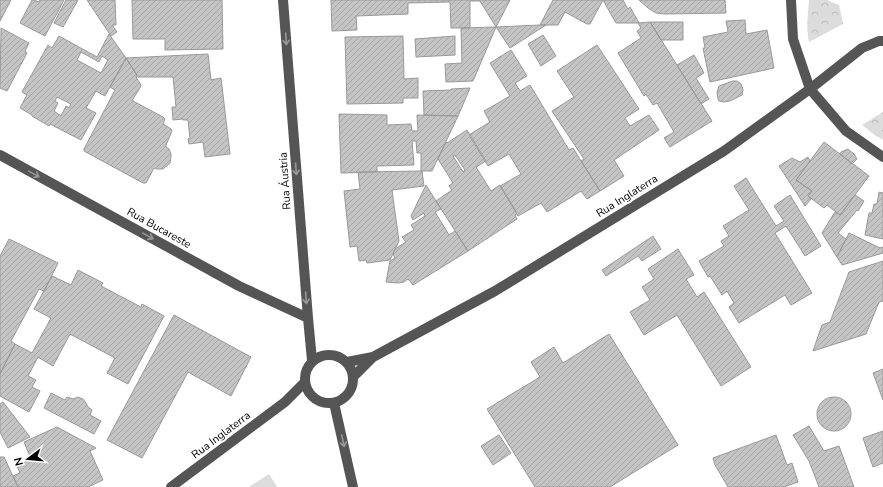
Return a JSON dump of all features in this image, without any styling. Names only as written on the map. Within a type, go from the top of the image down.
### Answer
[{"type":"street","name":"Rua Áustria","points":[[283,0],[312,360]]},
{"type":"street","points":[[791,0],[793,38],[810,89],[846,131],[883,157]]},
{"type":"street","name":"Rua Inglaterra","points":[[354,376],[373,357],[495,291],[724,151],[810,89],[862,48],[879,41],[883,41]]},
{"type":"street","name":"Rua Bucareste","points":[[0,155],[239,286],[308,318]]},
{"type":"street","points":[[330,354],[339,356],[347,362],[352,368],[354,376],[353,385],[349,393],[342,400],[334,403],[320,402],[309,394],[305,382],[305,374],[307,367],[312,360],[320,356],[330,354]]},
{"type":"street","name":"Rua Inglaterra","points":[[347,362],[373,357]]},
{"type":"street","name":"Rua Inglaterra","points":[[171,487],[285,402],[305,382]]},
{"type":"street","name":"Rua Inglaterra","points":[[285,402],[309,394]]},
{"type":"street","points":[[334,403],[353,487]]},
{"type":"green space","points":[[809,0],[827,0],[839,5],[843,24],[809,42],[807,26]]},
{"type":"green space","points":[[883,112],[883,140],[862,125]]},
{"type":"green space","points":[[269,474],[277,487],[249,487]]},
{"type":"building","points":[[0,0],[11,0],[0,21]]},
{"type":"building","points":[[32,0],[39,2],[40,0],[64,0],[45,36],[20,23]]},
{"type":"building","points":[[66,0],[78,0],[63,27],[54,23]]},
{"type":"building","points":[[87,0],[115,0],[116,25],[112,25],[117,32],[111,36]]},
{"type":"building","points":[[132,0],[222,0],[223,49],[165,50],[165,39],[133,39]]},
{"type":"building","points":[[331,0],[480,1],[470,1],[470,28],[451,28],[450,2],[408,3],[408,14],[356,16],[357,30],[332,31]]},
{"type":"building","points":[[479,0],[510,0],[496,27],[480,1]]},
{"type":"building","points":[[553,0],[603,0],[590,24],[587,24],[565,12],[558,25],[540,25]]},
{"type":"building","points":[[603,0],[623,0],[628,9],[630,7],[639,23],[616,23]]},
{"type":"building","points":[[639,0],[725,0],[726,13],[656,13]]},
{"type":"building","points":[[745,20],[746,34],[767,30],[774,68],[710,82],[703,48],[705,48],[703,37],[728,32],[726,21]]},
{"type":"building","points":[[650,22],[712,121],[670,147],[664,138],[674,132],[657,103],[653,105],[646,94],[644,96],[618,53],[641,38],[637,31],[641,28],[638,23]]},
{"type":"building","points":[[650,22],[683,22],[683,40],[661,40]]},
{"type":"building","points":[[546,25],[510,48],[496,27]]},
{"type":"building","points":[[496,27],[473,81],[446,82],[445,64],[462,63],[461,28]]},
{"type":"building","points":[[1,28],[29,43],[25,51],[27,53],[7,91],[0,88]]},
{"type":"building","points":[[109,34],[126,58],[105,96],[96,91],[86,108],[96,113],[81,140],[50,124],[49,126],[20,108],[27,95],[22,92],[48,45],[52,48],[59,36],[97,57]],"holes":[[[81,52],[99,62],[102,56],[108,60],[101,73],[77,60]],[[57,97],[71,104],[69,108],[66,106],[61,116],[54,111],[58,103],[55,101]]]},
{"type":"building","points":[[543,35],[556,56],[541,66],[528,44]]},
{"type":"building","points":[[403,36],[404,79],[418,78],[418,98],[403,98],[403,103],[347,104],[345,37]]},
{"type":"building","points":[[455,36],[455,55],[416,57],[415,39]]},
{"type":"building","points":[[597,45],[639,109],[625,118],[630,126],[649,115],[659,130],[614,160],[624,176],[600,191],[581,161],[584,159],[552,111],[574,97],[557,71]]},
{"type":"building","points":[[511,50],[527,76],[515,83],[520,91],[530,85],[569,150],[573,148],[600,191],[587,199],[581,191],[547,212],[541,203],[518,216],[500,186],[521,174],[509,154],[488,166],[469,135],[490,122],[484,111],[510,96],[490,63]]},
{"type":"building","points":[[208,54],[211,80],[221,78],[230,154],[205,157],[203,142],[189,144],[188,139],[190,138],[188,120],[173,120],[172,107],[176,107],[173,77],[138,77],[126,58]]},
{"type":"building","points":[[694,55],[704,73],[696,78],[709,99],[701,104],[677,65]]},
{"type":"building","points":[[126,58],[137,75],[137,79],[141,86],[133,101],[163,117],[165,119],[163,124],[172,131],[166,145],[171,154],[170,163],[163,169],[154,168],[146,183],[143,183],[84,151],[115,90],[110,87]]},
{"type":"building","points":[[737,81],[741,84],[743,89],[742,95],[730,101],[719,101],[717,92],[719,86]]},
{"type":"building","points":[[470,88],[458,116],[424,115],[423,91]]},
{"type":"building","points":[[339,114],[387,115],[387,125],[411,124],[412,131],[418,131],[417,115],[458,116],[432,171],[421,171],[421,153],[417,153],[416,141],[412,141],[414,165],[377,166],[377,172],[341,173]]},
{"type":"building","points":[[467,130],[486,161],[476,167],[491,191],[500,185],[517,213],[515,215],[517,219],[468,251],[436,201],[452,190],[449,186],[453,183],[438,159],[446,142],[447,143]],"holes":[[[455,155],[465,170],[463,172],[453,156]]]},
{"type":"building","points":[[824,142],[869,176],[840,215],[827,205],[824,208],[808,196],[812,191],[796,180]]},
{"type":"building","points":[[848,149],[857,159],[852,164],[840,154]]},
{"type":"building","points":[[808,157],[810,161],[796,180],[812,191],[808,196],[811,199],[805,206],[779,166],[792,158],[800,162]]},
{"type":"building","points":[[422,171],[424,186],[392,190],[399,241],[390,260],[367,263],[366,260],[359,261],[357,246],[350,247],[344,191],[360,189],[358,172]]},
{"type":"building","points":[[746,178],[776,226],[784,221],[774,206],[790,195],[821,246],[805,256],[786,226],[775,233],[812,293],[791,305],[785,295],[739,323],[729,307],[734,303],[727,291],[722,295],[710,276],[708,277],[699,261],[724,246],[721,241],[729,236],[723,226],[749,210],[734,186]]},
{"type":"building","points":[[426,185],[441,209],[435,212],[449,235],[455,231],[468,251],[413,285],[408,279],[404,282],[398,283],[386,282],[390,261],[395,258],[393,254],[395,249],[406,242],[402,237],[414,230],[411,225],[425,216],[424,213],[413,220],[411,216]]},
{"type":"building","points":[[879,192],[883,193],[883,239],[865,235],[869,213],[872,213],[874,204],[877,204]]},
{"type":"building","points":[[855,195],[864,201],[858,211],[857,210],[838,233],[846,239],[837,257],[822,233],[835,212],[840,215]]},
{"type":"building","points":[[849,233],[880,248],[883,247],[883,253],[842,265],[837,257]]},
{"type":"building","points":[[653,236],[661,249],[642,261],[638,256],[606,276],[602,270]]},
{"type":"building","points":[[9,239],[58,263],[44,291],[39,289],[11,341],[15,344],[0,374],[0,256]]},
{"type":"building","points":[[678,249],[694,275],[686,279],[697,297],[704,292],[751,367],[721,386],[677,315],[644,335],[630,312],[650,300],[642,287],[654,279],[648,269]]},
{"type":"building","points":[[883,261],[883,301],[879,302],[866,334],[813,351],[822,325],[830,322],[849,272]]},
{"type":"building","points":[[78,270],[103,283],[101,286],[141,307],[142,304],[164,316],[128,384],[107,373],[115,358],[70,334],[53,366],[38,357],[28,376],[36,380],[32,387],[40,391],[29,412],[0,396],[0,374],[15,344],[32,353],[51,318],[34,309],[52,276],[71,285]]},
{"type":"building","points":[[174,315],[251,357],[231,396],[188,372],[142,458],[107,440]]},
{"type":"building","points":[[609,334],[678,445],[610,487],[535,487],[487,409],[540,377],[531,362],[554,347],[563,363]]},
{"type":"building","points":[[883,369],[883,400],[873,373]]},
{"type":"building","points":[[51,393],[65,400],[67,397],[73,399],[78,397],[83,399],[92,410],[90,415],[101,421],[94,434],[44,408]]},
{"type":"building","points":[[834,397],[846,402],[851,414],[846,426],[834,431],[822,426],[817,414],[822,402]]},
{"type":"building","points":[[3,402],[30,437],[8,448],[0,432],[0,404]]},
{"type":"building","points":[[809,426],[824,451],[839,446],[854,487],[819,487],[809,461],[793,435]]},
{"type":"building","points":[[57,427],[96,448],[90,451],[103,480],[88,487],[18,487],[13,476],[20,473],[17,466],[31,459],[24,442]]},
{"type":"building","points":[[883,431],[883,463],[873,467],[863,438]]},
{"type":"building","points":[[499,435],[511,453],[493,465],[481,446]]},
{"type":"building","points":[[776,435],[787,465],[792,463],[798,482],[784,487],[728,487],[715,465],[713,458]]},
{"type":"building","points":[[0,457],[4,457],[18,487],[0,487]]}]
